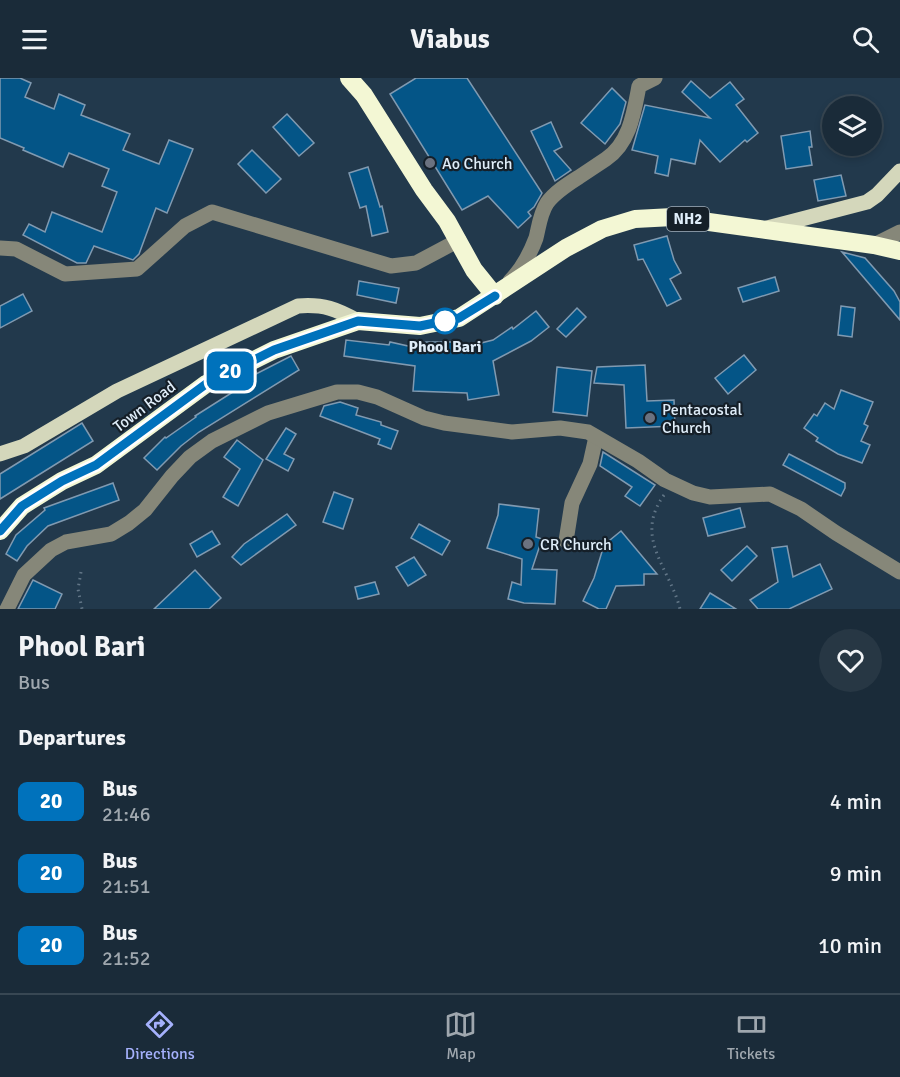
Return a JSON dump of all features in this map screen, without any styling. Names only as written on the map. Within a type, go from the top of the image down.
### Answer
[{"type":"highway","points":[[349,78],[364,95],[459,240],[474,270],[495,296]]},
{"type":"highway","name":"NH2","points":[[495,296],[566,248],[602,229],[634,219],[673,217],[874,245],[900,251]]},
{"type":"highway","name":"Town Road","points":[[0,531],[22,506],[62,481],[96,465],[206,384],[274,350],[358,321],[420,326],[459,318],[495,296]]},
{"type":"main road","points":[[764,229],[867,202],[900,171]]},
{"type":"main road","points":[[0,454],[24,446],[117,391],[298,306],[318,304],[336,309],[358,321]]},
{"type":"street","points":[[495,296],[519,272],[536,236],[548,202],[562,188],[607,159],[620,146],[630,127],[639,86],[655,78]]},
{"type":"street","points":[[0,248],[16,249],[65,274],[137,269],[185,226],[212,212],[391,266],[416,263],[459,240]]},
{"type":"street","points":[[874,245],[900,232]]},
{"type":"street","points":[[6,609],[24,576],[51,550],[66,542],[111,534],[129,523],[145,510],[190,457],[212,441],[268,413],[337,392],[358,392],[377,397],[424,418],[444,423],[512,432],[560,428],[588,432],[672,484],[693,493],[710,497],[770,494],[801,509],[900,572]]},
{"type":"street","points":[[566,541],[572,503],[590,464],[596,437]]},
{"type":"path","points":[[672,484],[655,511],[651,525],[651,537],[677,596],[680,609]]},
{"type":"path","points":[[81,572],[78,589],[82,609]]},
{"type":"building","points":[[0,78],[20,78],[31,83],[25,97],[54,109],[59,94],[85,105],[81,115],[130,134],[123,150],[159,164],[169,140],[193,149],[167,213],[156,208],[139,254],[133,260],[94,246],[86,263],[77,263],[23,235],[29,224],[45,232],[52,212],[102,232],[117,192],[102,186],[109,169],[69,153],[63,167],[0,138]]},
{"type":"building","points":[[416,78],[467,78],[542,193],[534,207],[528,212],[531,216],[518,228],[488,196],[462,210],[390,94]]},
{"type":"building","points":[[691,81],[710,98],[730,82],[744,99],[736,105],[758,133],[747,142],[745,140],[720,162],[700,140],[695,164],[671,159],[668,176],[655,173],[658,156],[632,150],[645,105],[710,118],[682,92]]},
{"type":"building","points":[[612,88],[626,102],[620,124],[605,144],[581,123]]},
{"type":"building","points":[[287,114],[314,143],[299,156],[273,127]]},
{"type":"building","points":[[551,122],[562,147],[554,151],[571,170],[555,181],[531,131]]},
{"type":"building","points":[[810,131],[812,147],[809,147],[812,165],[786,169],[781,136]]},
{"type":"building","points":[[252,150],[281,179],[266,193],[238,164]]},
{"type":"building","points":[[368,167],[380,207],[382,206],[388,232],[372,236],[366,206],[360,208],[349,173]]},
{"type":"building","points":[[841,175],[846,196],[818,201],[814,180]]},
{"type":"building","points":[[667,236],[674,260],[681,273],[670,279],[681,299],[667,306],[643,259],[638,260],[634,245]]},
{"type":"building","points":[[842,252],[865,258],[894,291],[900,302],[900,320]]},
{"type":"building","points":[[775,277],[779,291],[743,302],[738,288]]},
{"type":"building","points":[[359,281],[399,288],[396,303],[357,295]]},
{"type":"building","points":[[23,294],[32,311],[0,328],[0,306]]},
{"type":"building","points":[[841,306],[855,308],[852,337],[838,335]]},
{"type":"building","points":[[577,308],[586,317],[566,337],[557,329]]},
{"type":"building","points":[[536,311],[549,327],[531,341],[493,361],[499,395],[468,400],[467,393],[413,391],[415,366],[344,356],[346,340],[389,345],[390,342],[426,350],[426,342],[456,342],[457,349],[493,340],[512,327],[513,329]]},
{"type":"building","points":[[744,355],[756,370],[728,394],[715,378]]},
{"type":"building","points":[[291,356],[299,370],[199,432],[157,470],[144,458],[165,437],[233,392],[230,387]]},
{"type":"building","points":[[645,365],[647,401],[674,400],[675,426],[626,428],[624,385],[594,383],[597,367]]},
{"type":"building","points":[[557,367],[592,371],[587,416],[553,412]]},
{"type":"building","points":[[841,390],[873,402],[864,424],[868,426],[861,441],[870,445],[862,463],[838,454],[816,441],[818,438],[804,428],[814,414],[817,416],[825,403],[834,409]]},
{"type":"building","points":[[340,402],[358,408],[356,415],[381,422],[381,425],[398,431],[391,449],[378,444],[380,439],[320,416],[324,406]]},
{"type":"building","points":[[82,423],[93,441],[0,499],[0,474]]},
{"type":"building","points":[[286,428],[296,434],[284,454],[294,459],[288,471],[266,459]]},
{"type":"building","points":[[237,440],[263,460],[238,506],[223,497],[240,469],[224,457]]},
{"type":"building","points":[[603,452],[655,485],[640,506],[625,496],[632,487],[600,466]]},
{"type":"building","points":[[789,454],[845,483],[841,496],[783,465]]},
{"type":"building","points":[[113,483],[119,500],[48,526],[27,546],[17,561],[6,554],[16,535],[45,510],[44,508]]},
{"type":"building","points":[[334,492],[353,499],[343,529],[323,522]]},
{"type":"building","points":[[499,504],[539,509],[536,537],[542,539],[532,569],[557,570],[555,604],[524,603],[508,599],[512,582],[521,585],[522,559],[487,548],[498,515]]},
{"type":"building","points":[[740,508],[745,527],[708,536],[703,518]]},
{"type":"building","points":[[287,514],[296,525],[241,565],[232,557],[244,544]]},
{"type":"building","points":[[419,524],[450,541],[442,555],[411,538]]},
{"type":"building","points":[[212,531],[220,544],[197,557],[190,544]]},
{"type":"building","points":[[621,531],[657,574],[644,574],[644,585],[616,586],[606,609],[599,609],[583,601],[594,578],[604,545]]},
{"type":"building","points":[[747,546],[757,556],[732,581],[721,570]]},
{"type":"building","points":[[787,546],[793,577],[820,564],[832,589],[789,609],[758,609],[750,600],[778,582],[772,548]]},
{"type":"building","points":[[414,557],[426,575],[408,586],[396,567]]},
{"type":"building","points":[[195,570],[221,598],[209,609],[154,609]]},
{"type":"building","points":[[33,580],[62,594],[55,609],[18,609]]},
{"type":"building","points":[[375,582],[379,594],[358,599],[355,587]]},
{"type":"building","points":[[710,593],[736,609],[700,609]]},
{"type":"bus line","name":"20","points":[[0,531],[22,506],[62,481],[96,465],[206,384],[274,350],[358,321],[420,326],[459,318],[495,296]]},
{"type":"place","name":"Ao Church","points":[[430,163]]},
{"type":"place","name":"Phool Bari","points":[[445,321]]},
{"type":"place","name":"Pentacostal Church","points":[[650,418]]},
{"type":"place","name":"CR Church","points":[[528,544]]}]
